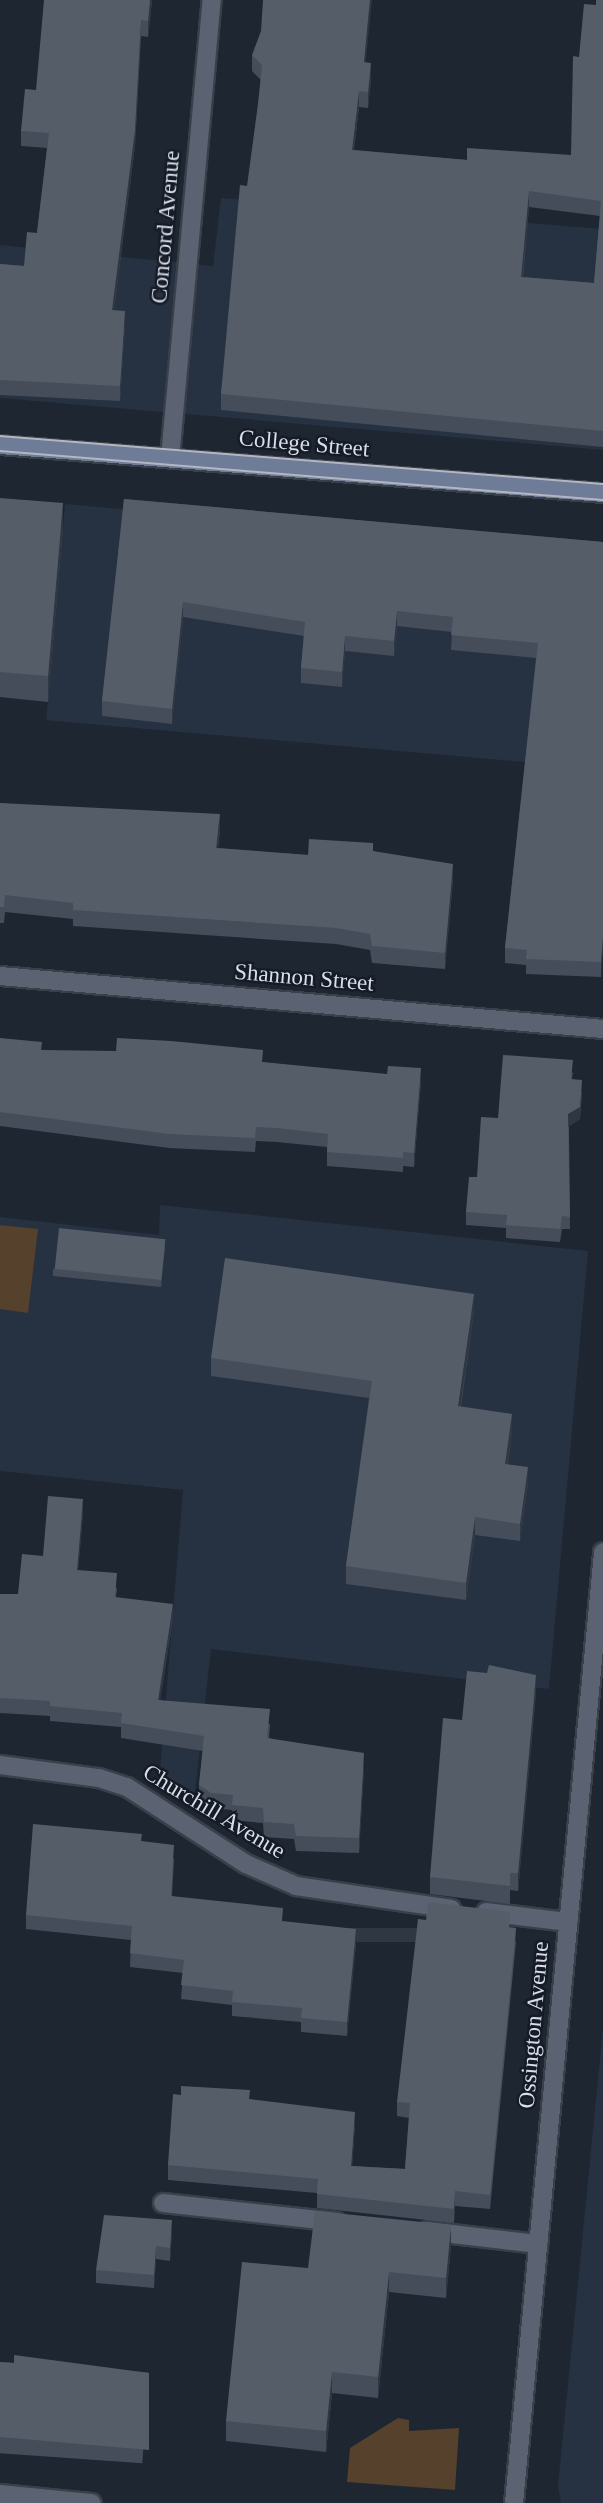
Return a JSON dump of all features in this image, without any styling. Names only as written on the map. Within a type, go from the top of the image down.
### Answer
[{"type":"main road","name":"College Street","points":[[0,445],[603,493]]},
{"type":"street","name":"Concord Avenue","points":[[170,458],[212,0]]},
{"type":"street","name":"Shannon Street","points":[[0,976],[603,1029]]},
{"type":"street","name":"Ossington Avenue","points":[[514,2503],[603,1552]]},
{"type":"street","name":"Churchill Avenue","points":[[0,1765],[69,1772],[127,1787],[246,1864],[321,1893],[569,1922]]},
{"type":"street","points":[[163,2203],[356,2224]]},
{"type":"street","points":[[412,2230],[538,2244]]},
{"type":"street","points":[[0,2494],[92,2503]]},
{"type":"shaded area","points":[[221,198],[603,229],[603,450],[0,398],[0,245],[213,266]]},
{"type":"shaded area","points":[[65,504],[603,551],[584,767],[46,720]]},
{"type":"shaded area","points":[[160,1205],[588,1251],[549,1689],[211,1649],[194,1801],[160,1770],[183,1490],[0,1471],[0,1217],[159,1235]]},
{"type":"shaded area","points":[[0,1225],[38,1229],[28,1313],[0,1309]]},
{"type":"shaded area","points":[[603,2028],[603,2503],[561,2503],[558,2486]]},
{"type":"shaded area","points":[[398,2418],[409,2420],[409,2431],[459,2428],[455,2490],[347,2482],[350,2448]]},
{"type":"building","points":[[44,0],[150,0],[148,21],[141,20],[135,130],[112,310],[125,311],[120,386],[0,380],[0,264],[24,266],[27,232],[37,233],[49,133],[21,131],[25,89],[36,90]]},
{"type":"building","points":[[263,0],[370,0],[364,62],[371,63],[368,92],[359,91],[352,150],[467,160],[467,148],[571,155],[573,56],[579,57],[584,4],[596,5],[596,0],[603,0],[603,431],[221,394],[240,185],[247,186],[262,65],[252,55],[261,31]],"holes":[[[529,191],[601,201],[594,283],[521,277]]]},
{"type":"building","points":[[0,498],[63,503],[48,676],[0,672]]},
{"type":"building","points":[[124,499],[603,542],[601,962],[526,959],[527,950],[505,948],[538,643],[451,635],[453,617],[397,611],[394,641],[345,636],[342,672],[301,668],[305,622],[183,602],[172,709],[102,701]]},
{"type":"building","points":[[0,803],[220,814],[216,848],[308,855],[309,839],[373,843],[373,851],[453,864],[445,953],[372,946],[370,934],[336,928],[73,910],[73,903],[5,895],[4,907],[0,907]]},
{"type":"building","points":[[0,1038],[42,1042],[41,1050],[116,1051],[117,1038],[171,1041],[263,1050],[262,1062],[387,1074],[388,1066],[421,1068],[414,1153],[403,1152],[403,1158],[327,1152],[328,1134],[277,1128],[256,1127],[255,1138],[169,1134],[0,1112]]},
{"type":"building","points":[[503,1055],[573,1060],[571,1079],[582,1080],[580,1107],[568,1114],[570,1217],[562,1216],[560,1229],[506,1225],[507,1215],[466,1212],[469,1177],[477,1177],[481,1117],[498,1118]]},
{"type":"building","points":[[59,1228],[165,1239],[161,1280],[55,1269]]},
{"type":"building","points":[[225,1258],[474,1294],[458,1406],[512,1414],[505,1464],[528,1467],[520,1524],[475,1517],[466,1583],[346,1566],[372,1381],[211,1358]]},
{"type":"building","points":[[48,1496],[83,1499],[77,1570],[117,1573],[115,1597],[173,1604],[158,1700],[270,1709],[267,1738],[364,1753],[359,1838],[296,1836],[294,1824],[264,1822],[263,1808],[232,1805],[233,1795],[211,1793],[199,1785],[204,1736],[121,1723],[122,1713],[50,1706],[50,1701],[0,1698],[0,1594],[18,1594],[22,1554],[43,1556]]},
{"type":"building","points":[[489,1665],[536,1675],[518,1873],[510,1873],[510,1886],[430,1877],[443,1718],[462,1720],[467,1671],[487,1673]]},
{"type":"building","points":[[33,1824],[142,1834],[141,1841],[174,1845],[171,1896],[283,1908],[282,1921],[356,1929],[347,2022],[301,2018],[302,2008],[232,2002],[233,1991],[181,1985],[184,1960],[130,1953],[132,1926],[26,1915]]},
{"type":"building","points":[[428,1902],[510,1912],[509,1927],[516,1928],[490,2195],[455,2191],[454,2209],[317,2194],[318,2179],[168,2165],[173,2094],[181,2095],[181,2086],[250,2090],[249,2099],[355,2112],[351,2166],[405,2169],[410,2103],[397,2102],[418,1919],[426,1920]]},
{"type":"building","points":[[315,2211],[451,2225],[446,2278],[389,2272],[378,2377],[332,2372],[326,2431],[226,2421],[242,2262],[308,2268]]},
{"type":"building","points":[[104,2215],[172,2220],[170,2248],[156,2246],[154,2275],[96,2270]]},
{"type":"building","points":[[14,2355],[149,2373],[149,2450],[0,2437],[0,2362],[14,2363]]},
{"type":"tram line","points":[[0,436],[603,484]]},
{"type":"tram line","points":[[0,451],[603,500]]}]
